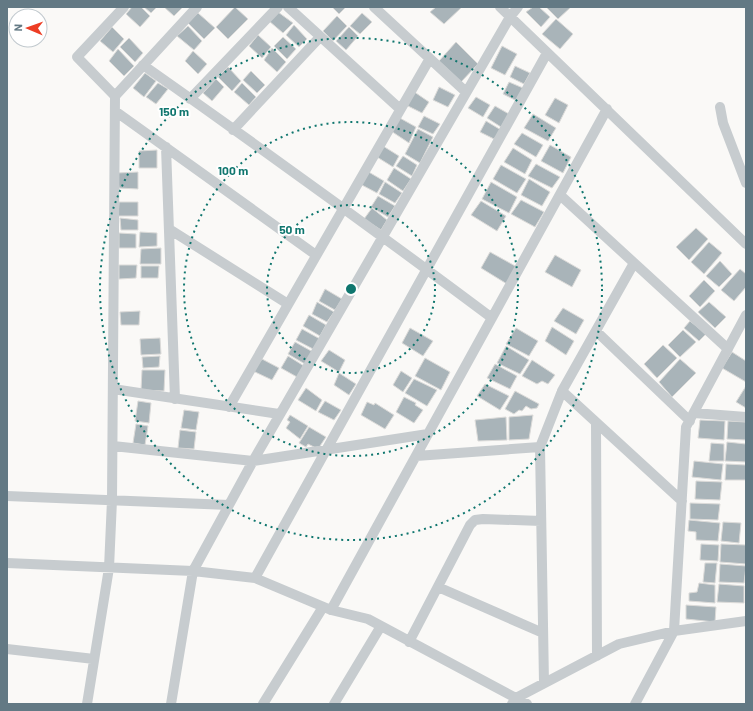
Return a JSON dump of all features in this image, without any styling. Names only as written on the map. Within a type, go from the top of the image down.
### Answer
[{"type":"street","points":[[115,96],[77,57],[124,7]]},
{"type":"street","points":[[87,704],[109,568],[113,446],[115,96],[197,7]]},
{"type":"street","points":[[190,99],[278,7]]},
{"type":"street","points":[[288,7],[400,109]]},
{"type":"street","points":[[374,7],[429,60],[466,92]]},
{"type":"street","points":[[500,7],[745,241]]},
{"type":"street","points":[[171,704],[193,571],[279,414],[510,16],[518,7]]},
{"type":"street","points":[[233,130],[320,37]]},
{"type":"street","points":[[255,578],[547,52]]},
{"type":"street","points":[[229,407],[429,60]]},
{"type":"street","points":[[143,66],[344,207],[381,237],[427,269],[492,318]]},
{"type":"street","points":[[720,107],[723,123],[741,152],[746,182]]},
{"type":"street","points":[[263,704],[327,609],[416,456],[607,109]]},
{"type":"street","points":[[115,111],[316,255]]},
{"type":"street","points":[[166,147],[175,399]]},
{"type":"street","points":[[560,196],[728,349]]},
{"type":"street","points":[[169,229],[288,304]]},
{"type":"street","points":[[544,683],[540,447],[562,391],[634,263]]},
{"type":"street","points":[[635,704],[674,631],[686,427],[746,315]]},
{"type":"street","points":[[596,330],[692,417],[746,417]]},
{"type":"street","points":[[113,389],[279,414]]},
{"type":"street","points":[[562,391],[682,501]]},
{"type":"street","points":[[596,422],[596,656]]},
{"type":"street","points":[[113,446],[253,461],[326,451],[428,434]]},
{"type":"street","points":[[416,456],[540,447]]},
{"type":"street","points":[[7,496],[229,505]]},
{"type":"street","points":[[409,642],[470,525],[476,520],[483,519],[541,521]]},
{"type":"street","points":[[7,563],[193,571],[255,578],[327,609],[368,619],[514,701],[527,704]]},
{"type":"street","points":[[438,587],[543,633]]},
{"type":"street","points":[[514,701],[544,683],[619,644],[674,631],[746,621]]},
{"type":"street","points":[[334,704],[381,626]]},
{"type":"street","points":[[7,649],[94,659]]},
{"type":"building","points":[[132,7],[141,7],[150,16],[140,27],[126,14]]},
{"type":"building","points":[[144,7],[157,7],[151,13]]},
{"type":"building","points":[[164,7],[183,7],[174,16]]},
{"type":"building","points":[[235,7],[248,19],[228,39],[216,27]]},
{"type":"building","points":[[332,7],[346,7],[339,14]]},
{"type":"building","points":[[436,7],[462,7],[444,24],[430,12]]},
{"type":"building","points":[[533,7],[539,7],[550,17],[541,27],[526,12]]},
{"type":"building","points":[[546,7],[571,7],[558,19]]},
{"type":"building","points":[[278,12],[293,23],[283,33],[269,21]]},
{"type":"building","points":[[198,13],[215,28],[204,39],[188,23]]},
{"type":"building","points":[[362,13],[372,22],[360,34],[350,26]]},
{"type":"building","points":[[337,16],[347,26],[333,41],[323,31]]},
{"type":"building","points":[[556,19],[573,34],[560,49],[542,34]]},
{"type":"building","points":[[294,25],[307,39],[299,47],[286,35]]},
{"type":"building","points":[[188,26],[202,41],[194,50],[177,36]]},
{"type":"building","points":[[112,27],[124,39],[113,52],[100,41]]},
{"type":"building","points":[[349,27],[358,36],[346,50],[336,41]]},
{"type":"building","points":[[258,35],[271,47],[262,58],[249,46]]},
{"type":"building","points":[[283,37],[296,49],[287,59],[274,46]]},
{"type":"building","points":[[129,38],[143,53],[135,62],[120,47]]},
{"type":"building","points":[[456,42],[478,64],[461,82],[439,61]]},
{"type":"building","points":[[502,46],[517,54],[505,75],[491,68]]},
{"type":"building","points":[[272,48],[286,62],[277,72],[264,60]]},
{"type":"building","points":[[118,49],[134,66],[124,76],[109,61]]},
{"type":"building","points":[[193,51],[207,64],[198,74],[185,61]]},
{"type":"building","points":[[515,66],[530,73],[524,84],[510,77]]},
{"type":"building","points":[[228,67],[241,81],[232,91],[218,77]]},
{"type":"building","points":[[251,71],[265,85],[257,93],[243,80]]},
{"type":"building","points":[[145,73],[156,81],[144,97],[133,88]]},
{"type":"building","points":[[216,79],[224,87],[212,101],[203,93]]},
{"type":"building","points":[[509,82],[523,88],[517,101],[503,94]]},
{"type":"building","points":[[158,83],[168,89],[156,104],[146,97]]},
{"type":"building","points":[[242,83],[256,97],[249,105],[234,92]]},
{"type":"building","points":[[439,87],[455,95],[448,107],[433,100]]},
{"type":"building","points":[[413,91],[429,102],[422,113],[406,105]]},
{"type":"building","points":[[476,97],[490,105],[483,117],[468,108]]},
{"type":"building","points":[[555,98],[568,105],[559,123],[545,115]]},
{"type":"building","points":[[495,106],[509,114],[501,127],[487,118]]},
{"type":"building","points":[[533,114],[556,128],[548,141],[524,128]]},
{"type":"building","points":[[424,116],[440,124],[433,134],[418,127]]},
{"type":"building","points":[[398,117],[416,127],[409,143],[391,131]]},
{"type":"building","points":[[486,121],[501,130],[494,139],[480,132]]},
{"type":"building","points":[[418,129],[433,137],[420,163],[405,154]]},
{"type":"building","points":[[522,133],[543,145],[536,157],[514,144]]},
{"type":"building","points":[[550,145],[571,157],[563,173],[541,161]]},
{"type":"building","points":[[383,146],[399,156],[393,167],[377,157]]},
{"type":"building","points":[[513,148],[532,160],[525,174],[504,162]]},
{"type":"building","points":[[157,150],[157,168],[139,168],[139,151]]},
{"type":"building","points":[[403,156],[417,165],[412,176],[396,166]]},
{"type":"building","points":[[536,164],[560,177],[552,188],[528,176]]},
{"type":"building","points":[[501,165],[526,179],[517,193],[493,179]]},
{"type":"building","points":[[394,168],[411,179],[403,191],[387,180]]},
{"type":"building","points":[[367,171],[384,181],[377,193],[360,184]]},
{"type":"building","points":[[138,172],[138,189],[119,188],[117,173]]},
{"type":"building","points":[[529,179],[550,192],[542,206],[521,195]]},
{"type":"building","points":[[385,182],[402,193],[395,203],[379,194]]},
{"type":"building","points":[[491,182],[517,197],[509,213],[482,199]]},
{"type":"building","points":[[378,196],[395,206],[388,217],[371,207]]},
{"type":"building","points":[[521,200],[544,212],[535,227],[511,214]]},
{"type":"building","points":[[481,201],[506,216],[497,231],[471,215]]},
{"type":"building","points":[[119,202],[138,202],[138,216],[118,216]]},
{"type":"building","points":[[372,208],[387,220],[381,230],[364,219]]},
{"type":"building","points":[[120,218],[138,220],[138,230],[121,230]]},
{"type":"building","points":[[696,228],[708,239],[689,260],[676,247]]},
{"type":"building","points":[[140,232],[157,233],[157,246],[139,247]]},
{"type":"building","points":[[119,233],[136,234],[136,248],[119,248]]},
{"type":"building","points":[[709,242],[722,253],[704,274],[691,262]]},
{"type":"building","points":[[161,248],[161,264],[140,264],[141,249]]},
{"type":"building","points":[[490,252],[517,267],[507,284],[481,268]]},
{"type":"building","points":[[555,255],[581,270],[572,287],[545,272]]},
{"type":"building","points":[[720,261],[732,274],[719,287],[706,276]]},
{"type":"building","points":[[119,265],[137,265],[136,278],[119,279]]},
{"type":"building","points":[[141,266],[159,266],[158,278],[141,278]]},
{"type":"building","points":[[740,269],[746,274],[746,287],[734,301],[721,290]]},
{"type":"building","points":[[704,280],[715,291],[700,307],[689,296]]},
{"type":"building","points":[[325,289],[342,299],[335,310],[319,301]]},
{"type":"building","points":[[317,302],[334,312],[327,322],[312,314]]},
{"type":"building","points":[[709,302],[726,317],[715,328],[698,312]]},
{"type":"building","points":[[563,308],[584,320],[576,334],[554,321]]},
{"type":"building","points":[[140,311],[139,325],[121,325],[120,312]]},
{"type":"building","points":[[309,315],[326,325],[320,336],[303,326]]},
{"type":"building","points":[[690,321],[706,334],[699,341],[684,328]]},
{"type":"building","points":[[552,327],[574,341],[566,355],[545,341]]},
{"type":"building","points":[[410,328],[433,341],[423,356],[402,343]]},
{"type":"building","points":[[516,328],[538,341],[529,356],[506,344]]},
{"type":"building","points":[[302,329],[320,339],[313,349],[296,340]]},
{"type":"building","points":[[683,330],[696,342],[680,357],[668,345]]},
{"type":"building","points":[[160,338],[161,354],[141,355],[140,339]]},
{"type":"building","points":[[295,342],[313,352],[305,364],[288,354]]},
{"type":"building","points":[[663,345],[677,358],[657,378],[644,364]]},
{"type":"building","points":[[506,346],[529,360],[520,374],[497,363]]},
{"type":"building","points":[[329,350],[345,360],[339,372],[321,361]]},
{"type":"building","points":[[732,352],[746,361],[746,382],[722,368]]},
{"type":"building","points":[[160,356],[159,367],[143,368],[142,357]]},
{"type":"building","points":[[288,356],[304,366],[297,377],[281,368]]},
{"type":"building","points":[[425,358],[450,372],[441,390],[415,376]]},
{"type":"building","points":[[262,359],[279,368],[272,380],[253,371]]},
{"type":"building","points":[[680,359],[696,373],[672,397],[659,382]]},
{"type":"building","points":[[532,360],[555,375],[548,384],[542,381],[537,384],[522,376]]},
{"type":"building","points":[[495,364],[517,376],[510,389],[487,378]]},
{"type":"building","points":[[142,370],[165,370],[164,391],[141,390]]},
{"type":"building","points":[[401,371],[412,378],[403,392],[393,385]]},
{"type":"building","points":[[339,373],[356,384],[349,395],[334,385]]},
{"type":"building","points":[[414,379],[437,390],[427,406],[405,393]]},
{"type":"building","points":[[485,384],[509,396],[500,410],[477,396]]},
{"type":"building","points":[[746,386],[746,408],[736,402]]},
{"type":"building","points":[[306,388],[322,400],[316,411],[298,400]]},
{"type":"building","points":[[515,391],[539,404],[537,408],[531,409],[526,406],[522,411],[519,410],[514,414],[505,409]]},
{"type":"building","points":[[404,397],[416,403],[415,405],[423,410],[414,423],[396,412]]},
{"type":"building","points":[[138,401],[151,403],[149,423],[135,421]]},
{"type":"building","points":[[325,401],[341,410],[334,420],[318,412]]},
{"type":"building","points":[[367,402],[374,405],[375,403],[394,415],[385,429],[361,415]]},
{"type":"building","points":[[184,410],[199,412],[196,430],[181,428]]},
{"type":"building","points":[[290,415],[308,426],[300,439],[286,428],[290,422],[287,420]]},
{"type":"building","points":[[533,415],[529,439],[509,440],[509,417]]},
{"type":"building","points":[[506,417],[507,440],[478,441],[475,420]]},
{"type":"building","points":[[700,420],[725,421],[724,440],[698,438]]},
{"type":"building","points":[[728,421],[746,422],[746,440],[727,439]]},
{"type":"building","points":[[136,424],[148,426],[145,445],[133,443]]},
{"type":"building","points":[[309,427],[326,437],[318,449],[308,444],[306,447],[299,443]]},
{"type":"building","points":[[180,430],[196,432],[194,449],[178,448]]},
{"type":"building","points":[[727,442],[746,444],[746,462],[725,461]]},
{"type":"building","points":[[711,443],[724,444],[724,461],[709,461]]},
{"type":"building","points":[[694,461],[723,464],[721,480],[692,477]]},
{"type":"building","points":[[726,464],[746,465],[746,480],[725,480]]},
{"type":"building","points":[[696,481],[722,482],[720,500],[695,499]]},
{"type":"building","points":[[690,503],[720,504],[718,520],[690,519]]},
{"type":"building","points":[[689,520],[720,523],[718,541],[696,540],[696,532],[688,531]]},
{"type":"building","points":[[723,522],[741,523],[739,543],[721,541]]},
{"type":"building","points":[[701,544],[719,545],[718,561],[700,560]]},
{"type":"building","points":[[721,544],[746,545],[746,564],[720,562]]},
{"type":"building","points":[[705,563],[717,563],[715,583],[703,582]]},
{"type":"building","points":[[720,564],[746,566],[744,583],[719,582]]},
{"type":"building","points":[[699,583],[715,585],[715,603],[689,601],[689,593],[697,592]]},
{"type":"building","points":[[719,584],[744,586],[744,603],[717,602]]},
{"type":"building","points":[[686,605],[716,607],[715,622],[686,619]]}]
